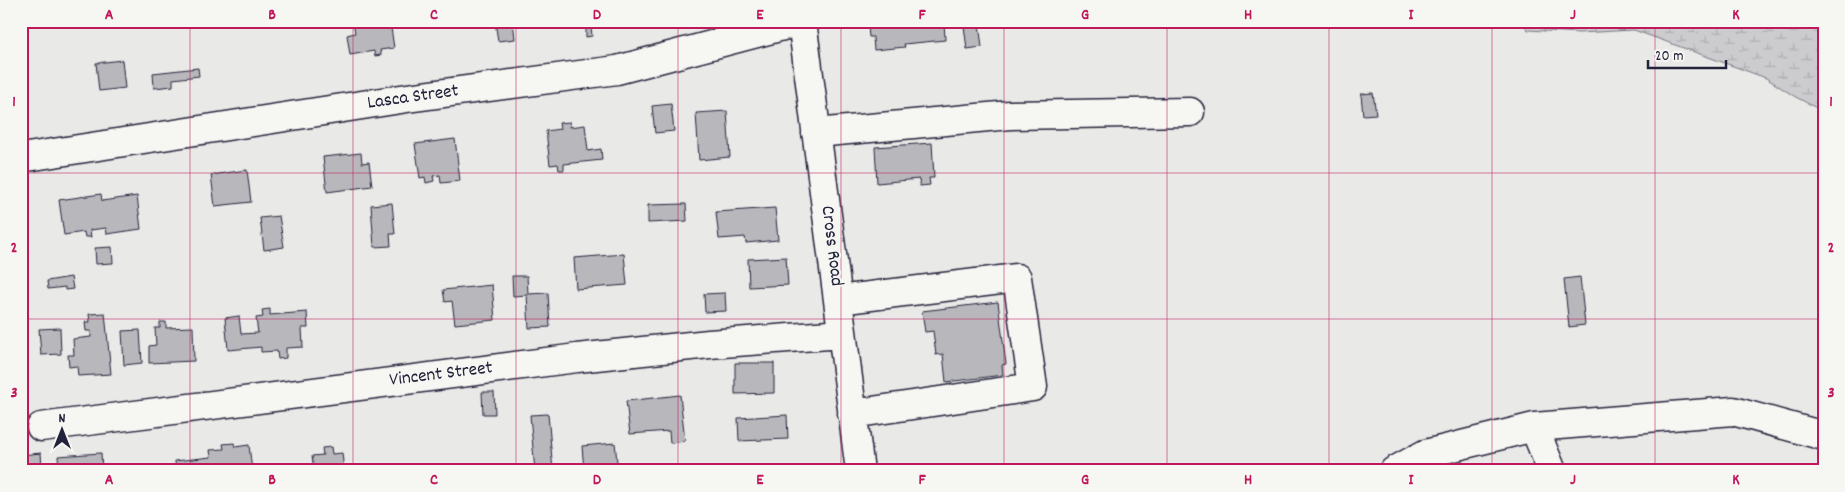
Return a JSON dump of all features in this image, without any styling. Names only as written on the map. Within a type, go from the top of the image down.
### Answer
[{"type":"street","name":"Cross Road","points":[[802,21],[860,471]]},
{"type":"street","name":"Lasca Street","points":[[21,158],[407,98],[617,70],[802,21]]},
{"type":"street","points":[[816,133],[1010,114],[1190,112]]},
{"type":"street","points":[[838,300],[1017,278],[1033,387],[852,414]]},
{"type":"street","name":"Vincent Street","points":[[41,427],[577,358],[709,344],[842,334]]},
{"type":"street","points":[[1394,471],[1425,454],[1534,427],[1733,411],[1824,436]]},
{"type":"street","points":[[1534,427],[1552,471]]},
{"type":"green space","points":[[1521,21],[1824,21],[1824,112],[1766,78],[1634,30],[1579,33],[1528,30]]},
{"type":"building","points":[[353,21],[390,21],[394,48],[380,50],[381,55],[375,56],[374,51],[350,55],[347,35],[355,33]]},
{"type":"building","points":[[495,21],[513,21],[515,39],[498,41]]},
{"type":"building","points":[[570,21],[603,21],[603,26],[591,27],[592,36],[586,37],[586,27],[570,28]]},
{"type":"building","points":[[871,21],[904,21],[905,25],[917,25],[917,21],[944,21],[945,40],[904,44],[905,47],[874,50],[873,37],[869,37],[868,26],[872,25]]},
{"type":"building","points":[[979,24],[982,47],[967,49],[964,26]]},
{"type":"building","points":[[24,49],[29,81],[21,82],[21,50]]},
{"type":"building","points":[[122,60],[125,88],[99,91],[96,63]]},
{"type":"building","points":[[198,68],[199,76],[173,79],[173,86],[154,88],[153,73]]},
{"type":"building","points":[[1373,93],[1376,114],[1363,115],[1361,94]]},
{"type":"building","points":[[671,104],[674,131],[655,133],[652,106]]},
{"type":"building","points":[[727,111],[730,157],[699,160],[696,113]]},
{"type":"building","points":[[570,122],[570,127],[585,125],[588,151],[601,149],[602,160],[564,164],[564,170],[559,170],[558,164],[550,165],[546,131],[560,129],[559,123]]},
{"type":"building","points":[[455,139],[460,181],[441,183],[440,175],[433,176],[434,181],[426,183],[425,177],[420,178],[415,144]]},
{"type":"building","points":[[932,143],[934,178],[929,178],[930,185],[920,186],[919,179],[877,183],[875,147]]},
{"type":"building","points":[[361,153],[362,163],[369,162],[372,186],[327,192],[323,157]]},
{"type":"building","points":[[247,170],[251,202],[215,206],[211,175]]},
{"type":"building","points":[[101,194],[102,201],[137,196],[141,229],[107,234],[106,228],[90,230],[91,237],[85,237],[84,232],[64,235],[59,200]]},
{"type":"building","points":[[392,203],[395,234],[390,234],[391,246],[374,247],[371,205]]},
{"type":"building","points":[[686,204],[687,221],[648,223],[648,205]]},
{"type":"building","points":[[775,208],[778,240],[746,243],[745,237],[719,239],[716,212]]},
{"type":"building","points":[[279,216],[284,247],[264,250],[260,218]]},
{"type":"building","points":[[112,247],[113,263],[96,264],[95,248]]},
{"type":"building","points":[[624,254],[627,285],[576,289],[574,258]]},
{"type":"building","points":[[786,257],[788,285],[749,287],[748,259]]},
{"type":"building","points":[[512,276],[527,276],[528,294],[548,293],[550,327],[529,328],[527,295],[513,296]]},
{"type":"building","points":[[71,277],[73,289],[65,290],[65,287],[48,289],[47,281]]},
{"type":"building","points":[[1580,277],[1585,325],[1569,327],[1564,279]]},
{"type":"building","points":[[492,285],[495,320],[455,324],[452,301],[445,302],[443,290]]},
{"type":"building","points":[[725,293],[726,311],[705,312],[704,294]]},
{"type":"building","points":[[998,302],[1006,364],[1002,365],[1003,375],[946,382],[943,354],[936,355],[933,331],[925,332],[922,311]]},
{"type":"building","points":[[270,309],[270,315],[307,312],[308,328],[302,328],[303,347],[286,348],[286,358],[278,359],[277,351],[261,352],[261,347],[228,350],[225,318],[239,316],[241,334],[258,333],[256,318],[263,317],[262,310]]},
{"type":"building","points":[[105,313],[111,374],[78,376],[77,366],[69,367],[68,355],[74,355],[73,339],[91,337],[91,331],[86,331],[85,322],[90,322],[89,314]]},
{"type":"building","points":[[160,322],[166,322],[166,328],[193,327],[194,361],[149,363],[149,346],[156,345],[155,328],[160,328]]},
{"type":"building","points":[[60,328],[61,354],[41,355],[39,329]]},
{"type":"building","points":[[140,330],[142,363],[124,365],[122,331]]},
{"type":"building","points":[[735,363],[774,363],[774,393],[735,394]]},
{"type":"building","points":[[482,392],[494,392],[495,414],[483,414]]},
{"type":"building","points":[[680,395],[685,441],[670,443],[669,431],[630,434],[626,401]]},
{"type":"building","points":[[548,414],[553,471],[535,471],[530,415]]},
{"type":"building","points":[[787,415],[788,439],[739,441],[738,418]]},
{"type":"building","points":[[234,443],[235,447],[249,445],[252,471],[176,471],[175,461],[211,457],[210,450],[224,449],[223,444]]},
{"type":"building","points":[[615,443],[618,471],[584,471],[582,446]]},
{"type":"building","points":[[331,447],[332,454],[342,453],[344,471],[314,471],[312,456],[323,455],[322,448]]},
{"type":"building","points":[[41,453],[42,469],[59,468],[58,456],[101,453],[102,471],[21,471],[21,455]]}]
